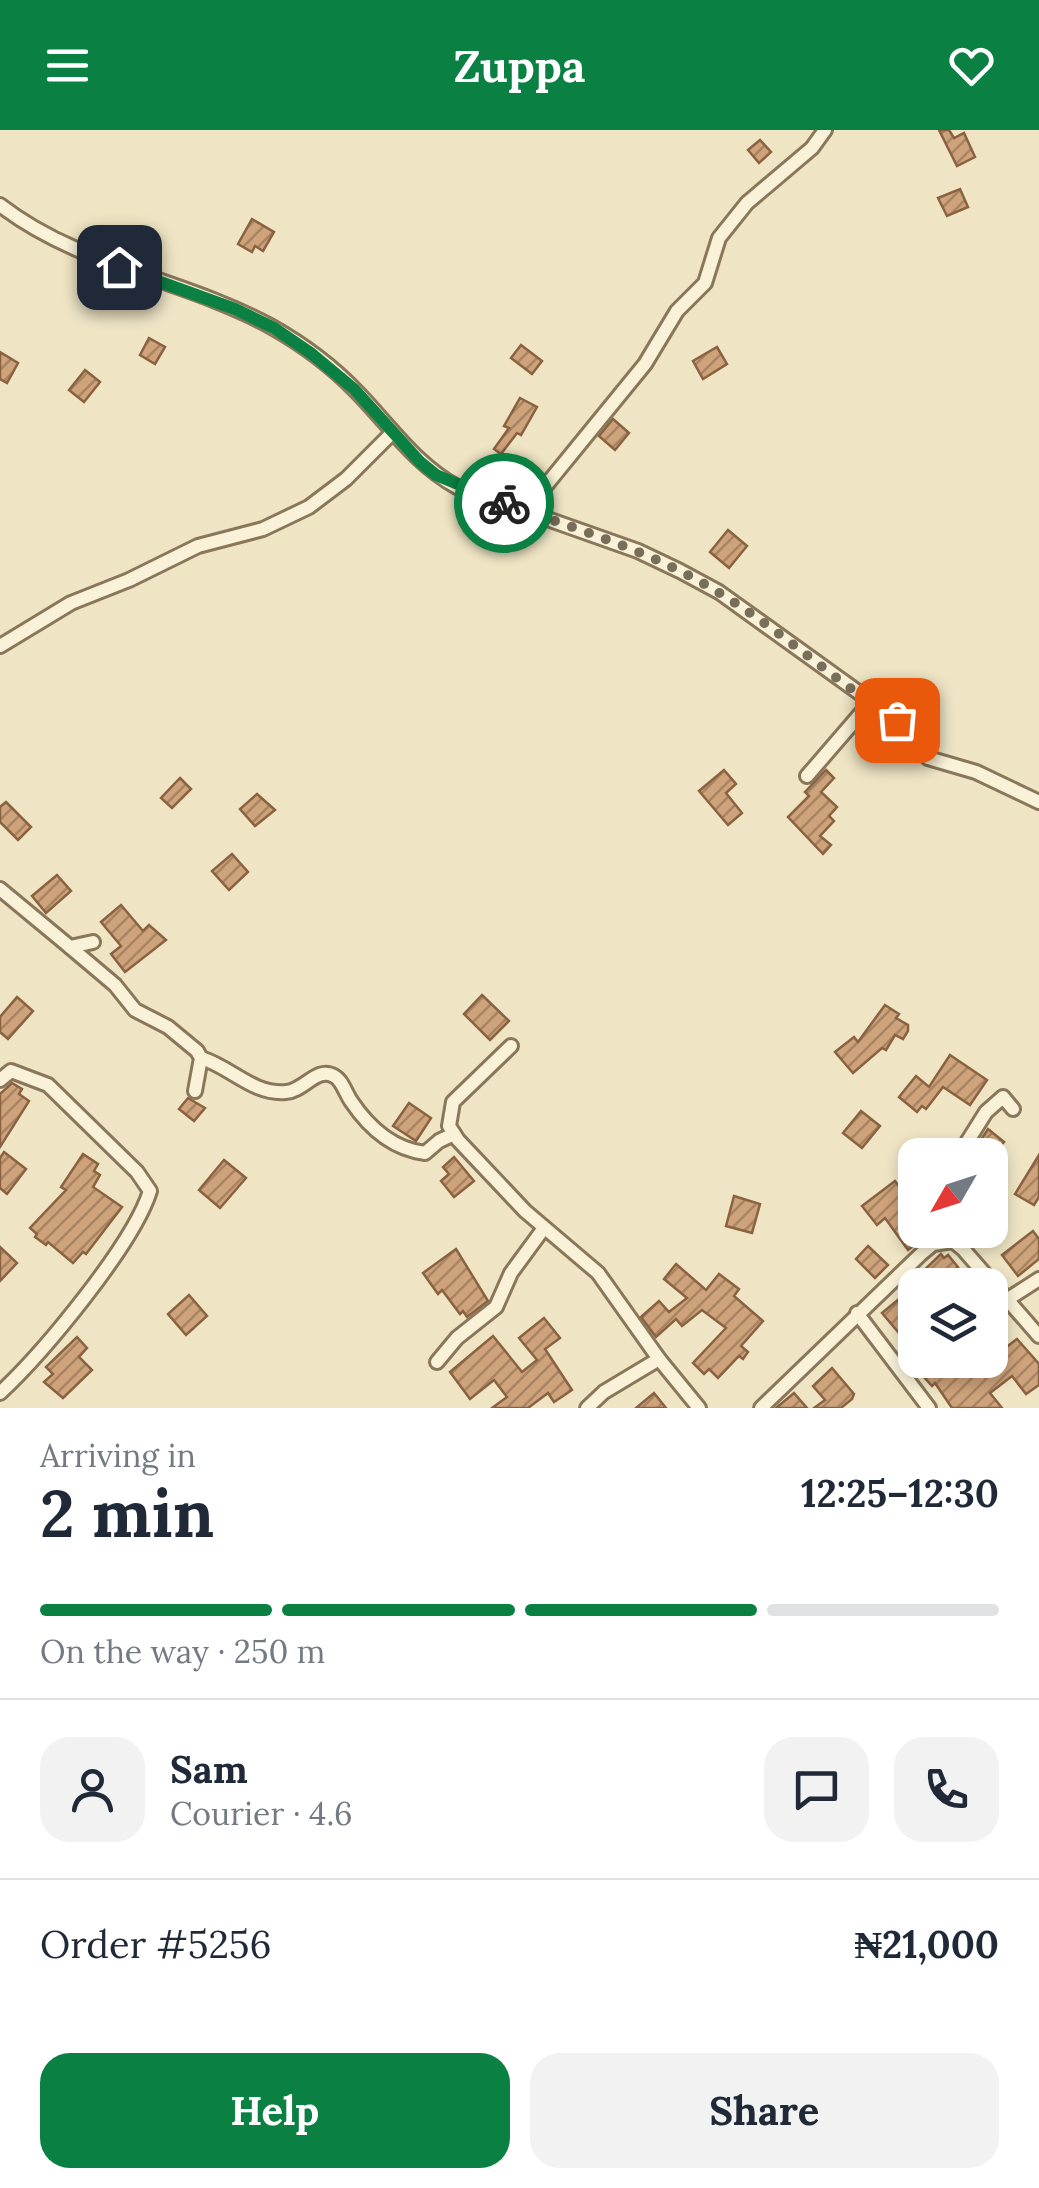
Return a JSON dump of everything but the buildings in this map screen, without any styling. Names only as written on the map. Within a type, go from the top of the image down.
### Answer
[{"type":"street","points":[[526,511],[645,364],[677,311],[705,282],[720,238],[748,202],[812,148],[825,130]]},
{"type":"street","points":[[0,205],[27,224],[87,254],[235,309],[274,328],[354,389],[436,475],[638,551],[719,592],[897,720],[928,758],[976,772],[1039,802]]},
{"type":"street","points":[[0,646],[71,603],[198,546],[263,529],[309,507],[346,479],[393,432]]},
{"type":"street","points":[[807,776],[870,703]]},
{"type":"street","points":[[0,889],[115,985],[136,1010],[182,1036],[201,1058],[224,1067],[258,1089],[300,1089],[318,1074],[338,1078],[365,1121],[401,1148],[425,1153],[439,1140],[454,1134]]},
{"type":"street","points":[[70,946],[93,942]]},
{"type":"street","points":[[511,1046],[452,1102],[449,1126],[544,1228],[598,1273],[699,1408]]},
{"type":"street","points":[[195,1091],[201,1058]]},
{"type":"street","points":[[0,1080],[11,1071],[48,1085],[138,1172],[150,1191],[142,1215],[83,1297],[0,1393]]},
{"type":"street","points":[[969,1138],[986,1112],[1004,1097],[1014,1109]]},
{"type":"street","points":[[437,1362],[457,1338],[496,1307],[511,1273],[544,1228]]},
{"type":"street","points":[[761,1408],[929,1248]]},
{"type":"street","points":[[962,1248],[980,1268]]},
{"type":"street","points":[[1039,1278],[1008,1298],[1039,1336]]},
{"type":"street","points":[[857,1313],[929,1408]]},
{"type":"street","points":[[587,1408],[604,1392],[659,1359]]},
{"type":"way so far","points":[[504,503],[638,551],[719,592],[897,720]]},
{"type":"route","points":[[119,267],[235,309],[274,328],[354,389],[436,475],[504,503]]}]
